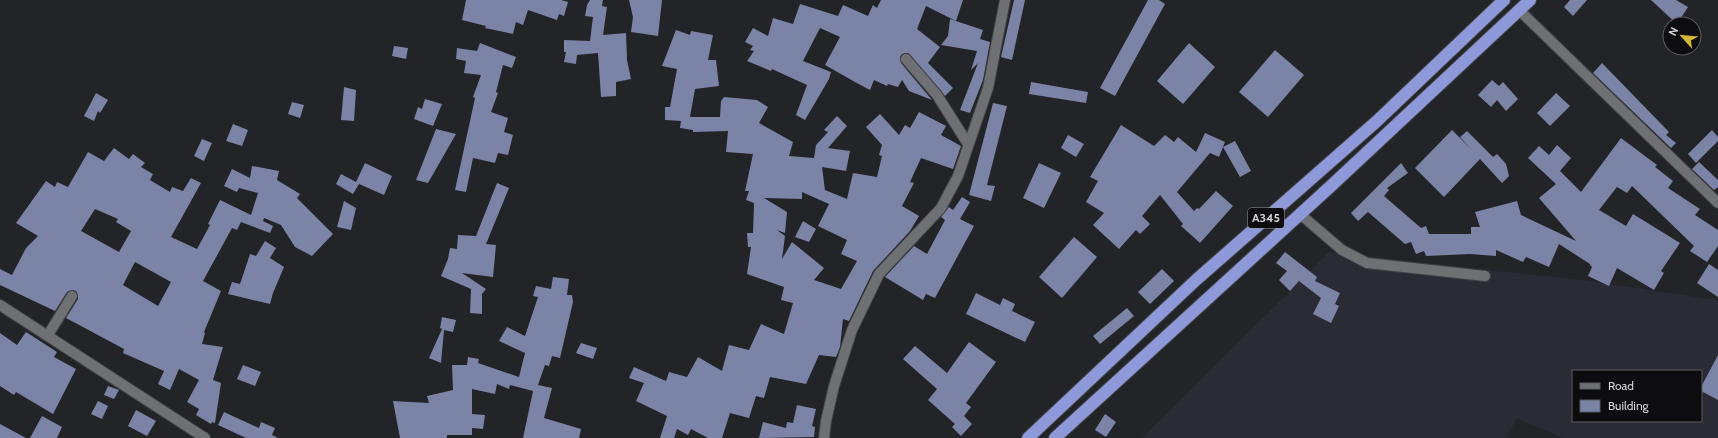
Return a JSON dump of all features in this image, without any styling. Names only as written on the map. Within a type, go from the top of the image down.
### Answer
[{"type":"highway","name":"A345","points":[[1028,438],[1196,280],[1377,121],[1504,0]]},
{"type":"highway","name":"A345","points":[[1055,438],[1300,214],[1530,0]]},
{"type":"street","points":[[824,438],[826,421],[834,386],[852,330],[879,274],[941,208],[958,176],[988,88],[1005,0]]},
{"type":"street","points":[[1519,10],[1716,197]]},
{"type":"street","points":[[906,60],[937,95],[968,144]]},
{"type":"street","points":[[1300,214],[1342,250],[1367,263],[1485,276]]},
{"type":"street","points":[[48,335],[72,296]]},
{"type":"street","points":[[0,305],[205,438]]},
{"type":"shaded area","points":[[1329,252],[1581,280],[1718,300],[1718,438],[1562,438],[1517,418],[1506,438],[1142,438]]},
{"type":"building","points":[[466,0],[561,0],[568,2],[564,16],[559,14],[557,20],[528,10],[523,25],[516,22],[513,34],[485,28],[486,26],[462,20]]},
{"type":"building","points":[[590,0],[603,0],[602,6],[607,7],[603,35],[626,33],[627,60],[631,79],[616,82],[616,96],[601,97],[598,53],[577,55],[576,64],[564,62],[566,52],[564,52],[564,40],[590,41],[593,17],[585,16],[587,5]]},
{"type":"building","points":[[629,0],[662,0],[658,36],[631,32],[633,17]]},
{"type":"building","points":[[881,0],[963,0],[956,21],[926,6],[917,29],[940,47],[928,63],[953,88],[945,96],[908,53],[902,54],[900,57],[901,63],[932,100],[909,91],[902,80],[898,87],[888,84],[887,86],[874,80],[870,90],[855,82],[825,65],[840,37],[820,28],[803,61],[831,72],[829,79],[805,120],[796,115],[807,85],[772,69],[771,71],[747,61],[754,51],[750,50],[753,46],[745,42],[753,28],[768,36],[773,18],[793,24],[800,4],[838,16],[843,5],[868,16],[873,5],[877,8]]},
{"type":"building","points":[[1014,0],[1025,0],[1012,60],[1001,57]]},
{"type":"building","points":[[1148,0],[1159,0],[1165,4],[1115,96],[1100,88]]},
{"type":"building","points":[[1570,0],[1587,0],[1573,16],[1564,7]]},
{"type":"building","points":[[1651,0],[1676,0],[1688,7],[1682,16],[1668,16]]},
{"type":"building","points":[[950,19],[983,30],[980,39],[990,42],[983,80],[970,113],[960,110],[978,63],[971,70],[977,51],[941,45],[948,36]]},
{"type":"building","points":[[676,30],[690,35],[691,31],[713,35],[708,60],[716,60],[719,86],[695,89],[690,117],[720,117],[721,101],[724,97],[757,100],[768,107],[759,123],[793,142],[789,156],[814,158],[816,145],[828,132],[824,130],[837,116],[847,126],[828,148],[850,151],[846,171],[822,167],[825,190],[847,199],[853,173],[877,177],[882,156],[879,155],[882,145],[866,127],[880,114],[899,135],[905,125],[910,128],[919,112],[946,126],[941,135],[961,146],[953,169],[921,158],[910,182],[914,183],[902,206],[919,216],[910,231],[873,271],[849,321],[843,319],[840,347],[836,357],[819,355],[806,384],[770,377],[764,398],[756,396],[749,418],[730,413],[722,438],[708,438],[691,429],[688,435],[677,429],[674,438],[660,438],[667,416],[636,401],[644,383],[629,378],[634,367],[666,381],[669,372],[687,377],[698,357],[722,371],[729,345],[749,350],[761,324],[784,334],[793,303],[781,300],[784,287],[747,274],[751,247],[748,247],[747,233],[753,233],[754,203],[746,200],[749,191],[745,191],[753,154],[726,152],[728,131],[693,132],[693,130],[680,128],[681,121],[665,120],[665,107],[670,107],[677,69],[662,66]],"holes":[[[802,192],[829,204],[818,226],[847,240],[841,254],[857,261],[841,289],[814,280],[824,268],[792,242],[782,259],[785,236],[777,230],[785,233],[787,212],[764,198],[802,199]]]},
{"type":"building","points":[[480,43],[516,57],[512,68],[503,65],[496,92],[498,93],[491,112],[508,118],[504,132],[513,135],[508,155],[498,153],[495,163],[473,158],[466,192],[455,190],[475,98],[473,97],[481,75],[464,73],[466,61],[456,59],[457,48],[477,51]]},
{"type":"building","points":[[1189,43],[1215,67],[1183,104],[1157,81]]},
{"type":"building","points":[[394,46],[408,48],[406,59],[392,56]]},
{"type":"building","points":[[1275,50],[1304,75],[1268,117],[1239,92]]},
{"type":"building","points":[[1602,63],[1669,132],[1666,135],[1676,143],[1671,148],[1593,73]]},
{"type":"building","points":[[1492,80],[1499,86],[1503,82],[1518,99],[1506,111],[1497,100],[1491,107],[1478,95]]},
{"type":"building","points":[[1031,82],[1088,92],[1086,103],[1029,94]]},
{"type":"building","points":[[344,87],[356,90],[354,121],[341,120]]},
{"type":"building","points":[[96,93],[108,100],[100,113],[98,111],[94,121],[84,116]]},
{"type":"building","points":[[1556,93],[1570,106],[1550,126],[1537,113]]},
{"type":"building","points":[[425,99],[442,104],[433,126],[414,119],[418,107],[422,109]]},
{"type":"building","points":[[292,102],[304,105],[300,118],[288,114]]},
{"type":"building","points":[[993,103],[1007,106],[987,185],[995,186],[991,201],[969,195]]},
{"type":"building","points":[[233,124],[248,130],[242,146],[226,141]]},
{"type":"building","points":[[1121,125],[1154,146],[1165,135],[1174,142],[1178,137],[1196,152],[1205,133],[1225,142],[1219,157],[1210,153],[1177,192],[1194,211],[1197,208],[1199,209],[1216,191],[1233,206],[1200,243],[1181,226],[1183,224],[1160,195],[1142,216],[1150,224],[1140,234],[1136,230],[1119,249],[1093,225],[1104,213],[1086,202],[1098,181],[1090,177]]},
{"type":"building","points":[[436,129],[456,134],[428,183],[416,180]]},
{"type":"building","points":[[1452,130],[1472,150],[1460,137],[1467,131],[1493,157],[1497,154],[1506,164],[1509,176],[1502,183],[1480,159],[1444,197],[1415,168]]},
{"type":"building","points":[[1712,130],[1718,137],[1718,141],[1696,163],[1688,154]]},
{"type":"building","points":[[1068,135],[1084,144],[1076,157],[1061,148]]},
{"type":"building","points":[[1621,138],[1657,165],[1655,167],[1673,181],[1668,188],[1700,209],[1695,215],[1718,230],[1718,246],[1707,262],[1690,251],[1694,246],[1632,186],[1627,193],[1617,187],[1599,210],[1626,226],[1633,214],[1680,243],[1661,271],[1664,273],[1654,290],[1617,268],[1609,286],[1588,276],[1592,267],[1590,264],[1559,244],[1549,267],[1526,257],[1523,262],[1496,250],[1496,256],[1470,254],[1426,256],[1424,251],[1416,254],[1411,242],[1405,244],[1368,212],[1358,221],[1351,213],[1401,163],[1408,173],[1387,188],[1389,190],[1384,196],[1421,228],[1426,226],[1429,234],[1471,234],[1471,227],[1480,227],[1475,212],[1517,201],[1521,215],[1576,241],[1539,198],[1556,184],[1528,158],[1539,146],[1549,155],[1557,145],[1571,158],[1560,171],[1581,192]]},
{"type":"building","points":[[202,139],[212,143],[204,161],[194,156]]},
{"type":"building","points":[[1235,141],[1251,171],[1240,177],[1223,147]]},
{"type":"building","points":[[114,148],[129,159],[133,154],[145,163],[141,167],[153,174],[150,180],[170,192],[172,187],[183,191],[191,178],[201,183],[171,237],[197,249],[210,225],[208,224],[220,200],[251,215],[258,193],[239,188],[237,192],[224,186],[232,169],[250,178],[252,166],[279,171],[277,180],[300,194],[297,198],[333,234],[312,256],[295,247],[281,225],[264,218],[263,221],[273,226],[270,233],[241,222],[237,230],[232,228],[203,281],[221,291],[204,332],[202,344],[223,347],[213,380],[221,383],[215,423],[212,422],[211,424],[196,415],[199,409],[187,402],[199,380],[179,369],[170,390],[158,384],[164,371],[123,353],[124,349],[66,318],[78,299],[76,291],[72,290],[67,292],[55,311],[0,285],[0,269],[12,275],[26,248],[38,236],[16,223],[46,181],[55,187],[57,182],[68,187],[88,152],[104,161]],"holes":[[[95,209],[118,219],[116,222],[131,231],[119,252],[81,231]],[[135,262],[171,282],[158,306],[123,285]]]},
{"type":"building","points":[[1699,162],[1718,180],[1718,187],[1714,190],[1692,169]]},
{"type":"building","points":[[365,163],[392,176],[384,195],[359,184],[353,194],[336,184],[341,174],[356,182]]},
{"type":"building","points":[[1039,163],[1061,173],[1044,208],[1023,198]]},
{"type":"building","points":[[497,183],[509,188],[486,244],[496,245],[493,277],[462,273],[486,289],[482,294],[482,314],[470,313],[471,289],[441,276],[448,259],[450,248],[457,249],[458,235],[476,236]]},
{"type":"building","points":[[962,197],[970,202],[960,219],[974,226],[935,298],[926,294],[923,300],[885,277],[914,246],[927,254],[945,220],[941,217],[949,207],[953,210]]},
{"type":"building","points":[[344,201],[356,208],[351,230],[337,227]]},
{"type":"building","points":[[803,221],[816,229],[809,242],[795,237]]},
{"type":"building","points":[[1074,237],[1097,257],[1062,298],[1039,277]]},
{"type":"building","points":[[265,241],[276,248],[270,258],[284,267],[270,304],[228,294],[232,282],[240,284],[250,254],[256,256]]},
{"type":"building","points":[[1285,252],[1317,277],[1315,281],[1340,293],[1335,304],[1339,306],[1331,323],[1313,314],[1321,298],[1299,281],[1290,291],[1279,280],[1287,271],[1276,263]]},
{"type":"building","points":[[1709,264],[1718,270],[1718,297],[1697,283]]},
{"type":"building","points":[[1162,269],[1174,281],[1150,304],[1138,292]]},
{"type":"building","points":[[553,277],[569,279],[567,295],[572,295],[573,302],[560,358],[552,356],[549,366],[545,365],[538,385],[552,388],[544,418],[581,429],[579,438],[523,438],[533,391],[510,385],[509,389],[497,384],[495,394],[472,389],[472,414],[485,415],[483,429],[472,428],[472,435],[447,435],[447,438],[400,438],[393,401],[429,403],[427,396],[453,390],[452,365],[467,365],[468,357],[479,359],[478,363],[519,377],[525,353],[499,341],[507,327],[525,336],[538,297],[533,296],[536,286],[551,289]]},
{"type":"building","points":[[976,293],[1000,305],[1003,298],[1015,304],[1012,311],[1035,322],[1025,342],[966,314]]},
{"type":"building","points":[[1127,308],[1134,316],[1100,344],[1093,336]]},
{"type":"building","points":[[442,317],[456,320],[453,332],[444,330],[441,363],[429,358],[442,329],[440,328]]},
{"type":"building","points":[[26,332],[57,352],[54,357],[76,369],[53,414],[16,392],[14,395],[0,386],[0,333],[17,345]]},
{"type":"building","points":[[969,342],[996,362],[966,403],[971,407],[964,416],[972,424],[961,436],[952,427],[955,424],[928,400],[937,389],[903,359],[915,346],[947,373]]},
{"type":"building","points":[[581,343],[597,348],[593,359],[576,353]]},
{"type":"building","points":[[1718,355],[1718,400],[1702,392],[1702,385]]},
{"type":"building","points":[[243,365],[261,372],[255,386],[237,379]]},
{"type":"building","points":[[108,386],[119,390],[114,399],[104,395]]},
{"type":"building","points":[[98,401],[108,406],[102,419],[91,414]]},
{"type":"building","points":[[797,405],[816,409],[812,426],[815,427],[814,437],[759,438],[763,422],[786,428],[787,422],[793,423]]},
{"type":"building","points":[[136,410],[156,421],[147,436],[128,426]]},
{"type":"building","points":[[224,412],[259,428],[261,422],[275,428],[272,435],[278,438],[246,438],[218,425]]},
{"type":"building","points":[[1105,414],[1116,422],[1106,437],[1095,430]]},
{"type":"building","points":[[42,416],[62,427],[57,438],[30,438]]},
{"type":"building","points":[[0,424],[26,438],[0,438]]}]
